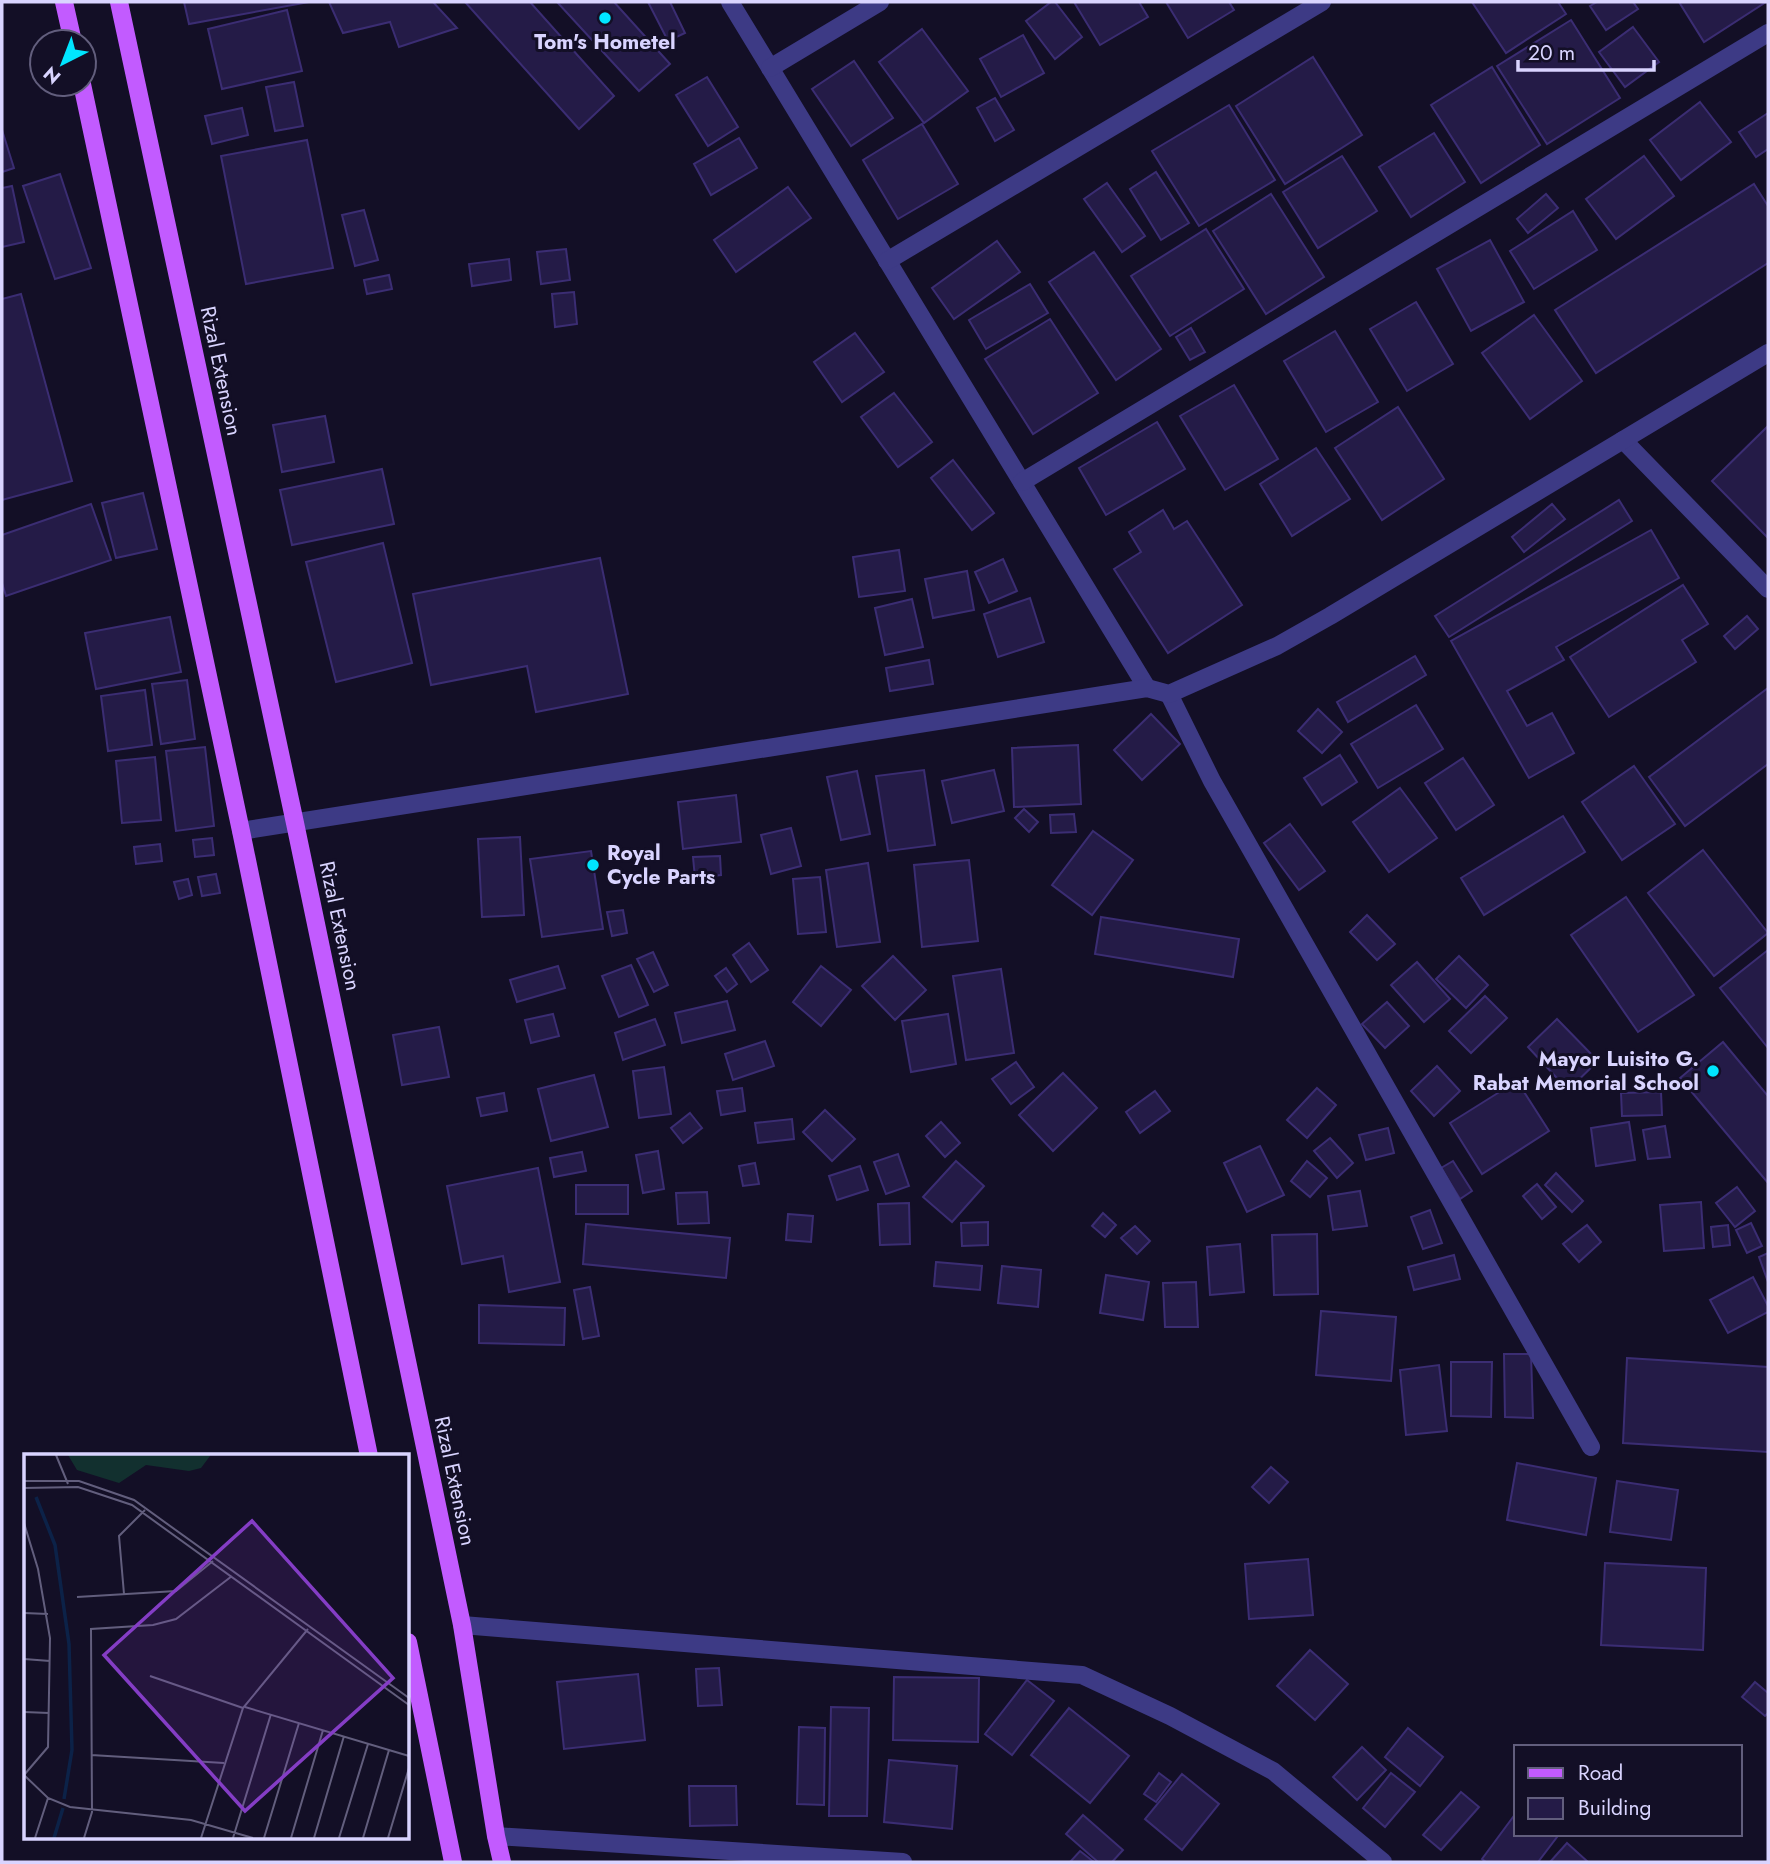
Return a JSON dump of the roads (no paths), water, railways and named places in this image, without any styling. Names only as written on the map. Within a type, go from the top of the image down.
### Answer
[{"type":"main road","points":[[64,2],[70,28]]},
{"type":"main road","name":"Rizal Extension","points":[[119,2],[295,823],[461,1625],[502,1862]]},
{"type":"main road","points":[[85,98],[241,831],[369,1454]]},
{"type":"main road","points":[[410,1653],[453,1862]]},
{"type":"street","points":[[730,2],[1147,688]]},
{"type":"street","points":[[771,68],[880,2]]},
{"type":"street","points":[[887,261],[1321,2]]},
{"type":"street","points":[[1022,482],[1768,33]]},
{"type":"street","points":[[241,831],[1147,688],[1169,694],[1276,646],[1331,616],[1768,353]]},
{"type":"street","points":[[1623,440],[1768,589]]},
{"type":"street","points":[[1169,694],[1212,781],[1591,1447]]},
{"type":"street","points":[[461,1625],[1082,1675],[1170,1716],[1273,1771],[1383,1862]]},
{"type":"street","points":[[496,1836],[903,1862]]},
{"type":"place","name":"Tom's Hometel","points":[[605,18]]},
{"type":"place","name":"Royal Cycle Parts","points":[[593,865]]},
{"type":"place","name":"Mayor Luisito G. Rabat Memorial School","points":[[1713,1071]]}]
